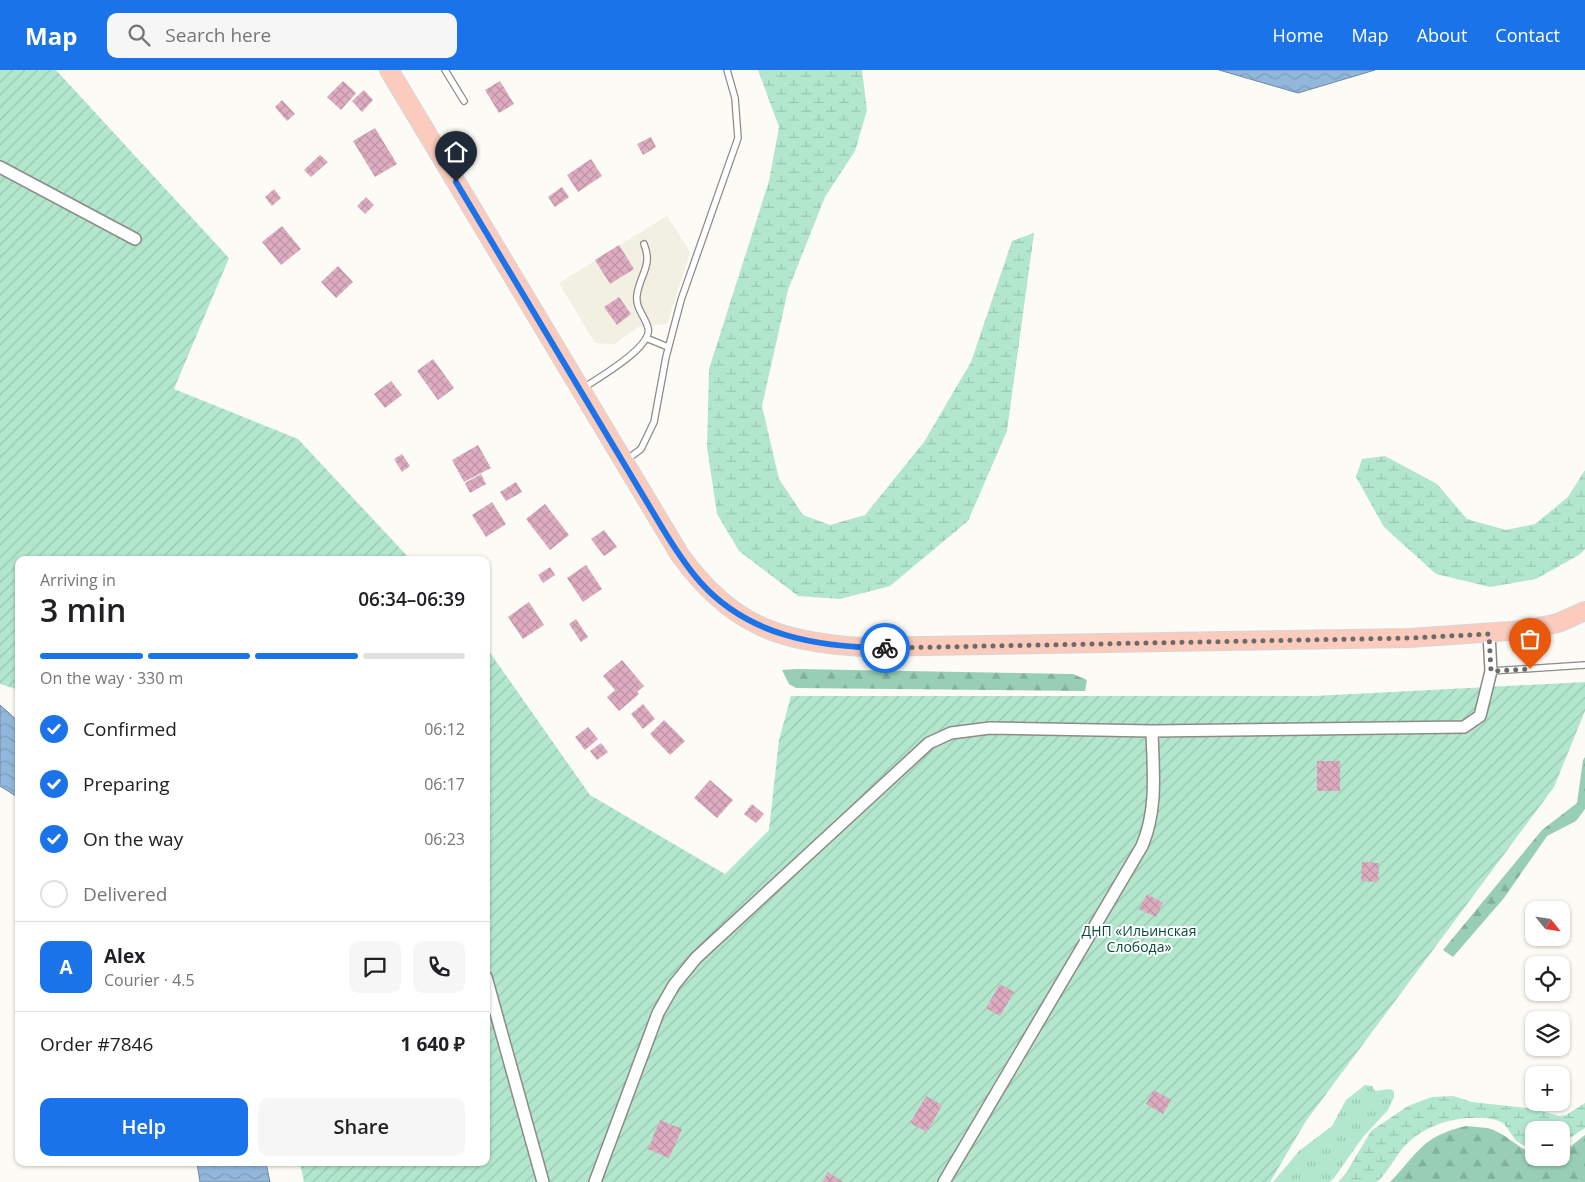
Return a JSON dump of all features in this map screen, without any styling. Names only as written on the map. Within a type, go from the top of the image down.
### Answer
[{"type":"main road","points":[[389,70],[680,555],[711,594],[736,613],[758,626],[812,642],[862,648],[983,647],[1409,638],[1489,634],[1558,623],[1585,611]]},
{"type":"street","points":[[0,167],[134,238]]},
{"type":"street","points":[[595,1182],[658,1012],[674,985],[696,958],[929,743],[951,734],[990,728],[1152,730],[1464,728],[1480,716],[1491,671],[1489,634]]},
{"type":"street","points":[[944,1182],[1142,846],[1151,826],[1153,807],[1152,730]]},
{"type":"street","points":[[490,991],[543,1182]]},
{"type":"lane","points":[[445,70],[464,101]]},
{"type":"lane","points":[[624,463],[641,448],[651,429],[668,347],[690,272],[738,138],[735,98],[727,70]]},
{"type":"lane","points":[[581,389],[613,369],[643,344],[646,338],[649,328],[638,308],[636,298],[648,263],[648,255],[644,244]]},
{"type":"lane","points":[[646,338],[668,347]]},
{"type":"lane","points":[[1491,671],[1585,665]]},
{"type":"shaded area","points":[[667,216],[690,252],[667,324],[638,327],[615,344],[595,343],[559,283]]},
{"type":"green space","points":[[0,70],[56,70],[229,258],[174,389],[298,439],[407,556],[15,556],[15,689],[0,684]]},
{"type":"green space","points":[[758,70],[862,70],[867,110],[855,151],[825,197],[788,290],[762,406],[779,479],[803,515],[830,525],[865,515],[924,442],[971,362],[1012,241],[1034,233],[1007,431],[968,521],[890,586],[840,599],[798,596],[739,551],[717,514],[707,447],[709,369],[769,181],[779,127]]},
{"type":"green space","points":[[1385,456],[1437,484],[1467,519],[1506,530],[1535,524],[1568,497],[1585,470],[1585,549],[1579,555],[1536,579],[1490,587],[1436,574],[1384,527],[1356,477],[1362,459]]},
{"type":"green space","name":"ДНП «Ильинская Слобода»","points":[[490,653],[590,795],[725,874],[769,830],[779,740],[791,696],[1315,696],[1585,682],[1585,711],[1554,787],[1306,1121],[1270,1182],[304,1182],[301,1166],[490,1166]]},
{"type":"green space","points":[[782,670],[1073,674],[1087,680],[1085,691],[796,688],[789,684]]},
{"type":"green space","points":[[1585,757],[1585,809],[1576,821],[1547,836],[1504,898],[1453,957],[1443,950],[1542,830],[1577,803]]},
{"type":"green space","points":[[1365,1085],[1372,1086],[1375,1091],[1389,1089],[1394,1091],[1394,1097],[1388,1110],[1363,1137],[1334,1178],[1330,1182],[1273,1182],[1299,1151],[1332,1126],[1346,1100]]},
{"type":"green space","points":[[1453,1096],[1472,1102],[1525,1108],[1525,1111],[1541,1111],[1559,1116],[1566,1115],[1585,1103],[1585,1128],[1570,1138],[1570,1121],[1525,1121],[1525,1146],[1516,1140],[1507,1127],[1499,1121],[1468,1118],[1450,1121],[1424,1131],[1410,1141],[1377,1182],[1338,1182],[1346,1173],[1371,1131],[1408,1106],[1432,1097]]},
{"type":"green space","points":[[1466,1126],[1493,1130],[1525,1150],[1525,1166],[1570,1166],[1570,1147],[1585,1135],[1585,1182],[1390,1182],[1430,1140],[1451,1130]]},
{"type":"water","points":[[1219,70],[1375,70],[1298,93]]},
{"type":"water","points":[[0,705],[15,718],[15,795],[0,786]]},
{"type":"water","points":[[197,1166],[267,1166],[270,1182],[200,1182]]},
{"type":"building","points":[[343,81],[356,93],[341,110],[327,97]]},
{"type":"building","points":[[500,81],[514,104],[499,113],[485,90]]},
{"type":"building","points":[[364,90],[373,100],[362,112],[352,101]]},
{"type":"building","points":[[282,100],[295,114],[287,121],[275,107]]},
{"type":"building","points":[[375,128],[397,164],[375,177],[353,141]]},
{"type":"building","points":[[651,137],[656,147],[643,155],[637,144]]},
{"type":"building","points":[[320,155],[328,162],[311,177],[304,170]]},
{"type":"building","points":[[591,159],[602,176],[578,192],[567,175]]},
{"type":"building","points":[[562,187],[569,197],[555,207],[548,197]]},
{"type":"building","points":[[274,189],[281,198],[272,206],[265,197]]},
{"type":"building","points":[[366,197],[374,205],[365,214],[357,206]]},
{"type":"building","points":[[282,226],[301,249],[281,265],[262,242]]},
{"type":"building","points":[[619,245],[634,269],[610,284],[595,260]]},
{"type":"building","points":[[338,266],[353,282],[336,298],[321,282]]},
{"type":"building","points":[[619,297],[631,314],[617,325],[604,307]]},
{"type":"building","points":[[433,359],[454,388],[438,400],[417,371]]},
{"type":"building","points":[[391,381],[402,395],[385,408],[374,394]]},
{"type":"building","points":[[478,445],[491,468],[464,482],[452,460]]},
{"type":"building","points":[[402,454],[410,466],[402,472],[394,459]]},
{"type":"building","points":[[481,474],[486,484],[470,493],[465,483]]},
{"type":"building","points":[[516,482],[522,492],[506,501],[500,492]]},
{"type":"building","points":[[492,502],[506,524],[486,537],[472,515]]},
{"type":"building","points":[[545,504],[569,535],[550,550],[526,519]]},
{"type":"building","points":[[604,530],[617,547],[604,556],[591,539]]},
{"type":"building","points":[[586,565],[602,589],[583,602],[567,578]]},
{"type":"building","points":[[550,567],[555,575],[543,583],[538,575]]},
{"type":"building","points":[[529,602],[544,625],[523,639],[508,617]]},
{"type":"building","points":[[576,619],[588,637],[581,642],[569,624]]},
{"type":"building","points":[[622,660],[644,686],[637,692],[639,694],[619,711],[607,697],[615,690],[603,676]]},
{"type":"building","points":[[643,704],[655,719],[643,729],[631,714]]},
{"type":"building","points":[[664,720],[685,741],[670,755],[650,734]]},
{"type":"building","points":[[588,727],[598,739],[585,750],[575,737]]},
{"type":"building","points":[[601,743],[608,752],[597,760],[590,751]]},
{"type":"building","points":[[1317,761],[1340,761],[1340,791],[1317,791]]},
{"type":"building","points":[[710,780],[733,800],[717,818],[694,798]]},
{"type":"building","points":[[752,804],[764,814],[756,823],[744,814]]},
{"type":"building","points":[[1362,862],[1379,863],[1378,882],[1361,881]]},
{"type":"building","points":[[1147,894],[1163,903],[1156,917],[1139,909]]},
{"type":"building","points":[[1000,984],[1014,992],[1000,1016],[986,1008]]},
{"type":"building","points":[[1154,1090],[1171,1100],[1163,1114],[1146,1104]]},
{"type":"building","points":[[926,1096],[942,1105],[927,1132],[910,1123]]},
{"type":"building","points":[[660,1120],[682,1129],[669,1158],[648,1149]]},
{"type":"building","points":[[828,1172],[843,1182],[822,1182]]},
{"type":"way so far","points":[[885,648],[1409,638],[1489,634],[1491,671],[1530,669]]},
{"type":"route","points":[[456,182],[654,514],[680,555],[702,584],[736,613],[758,626],[773,632],[821,644],[885,648]]}]
